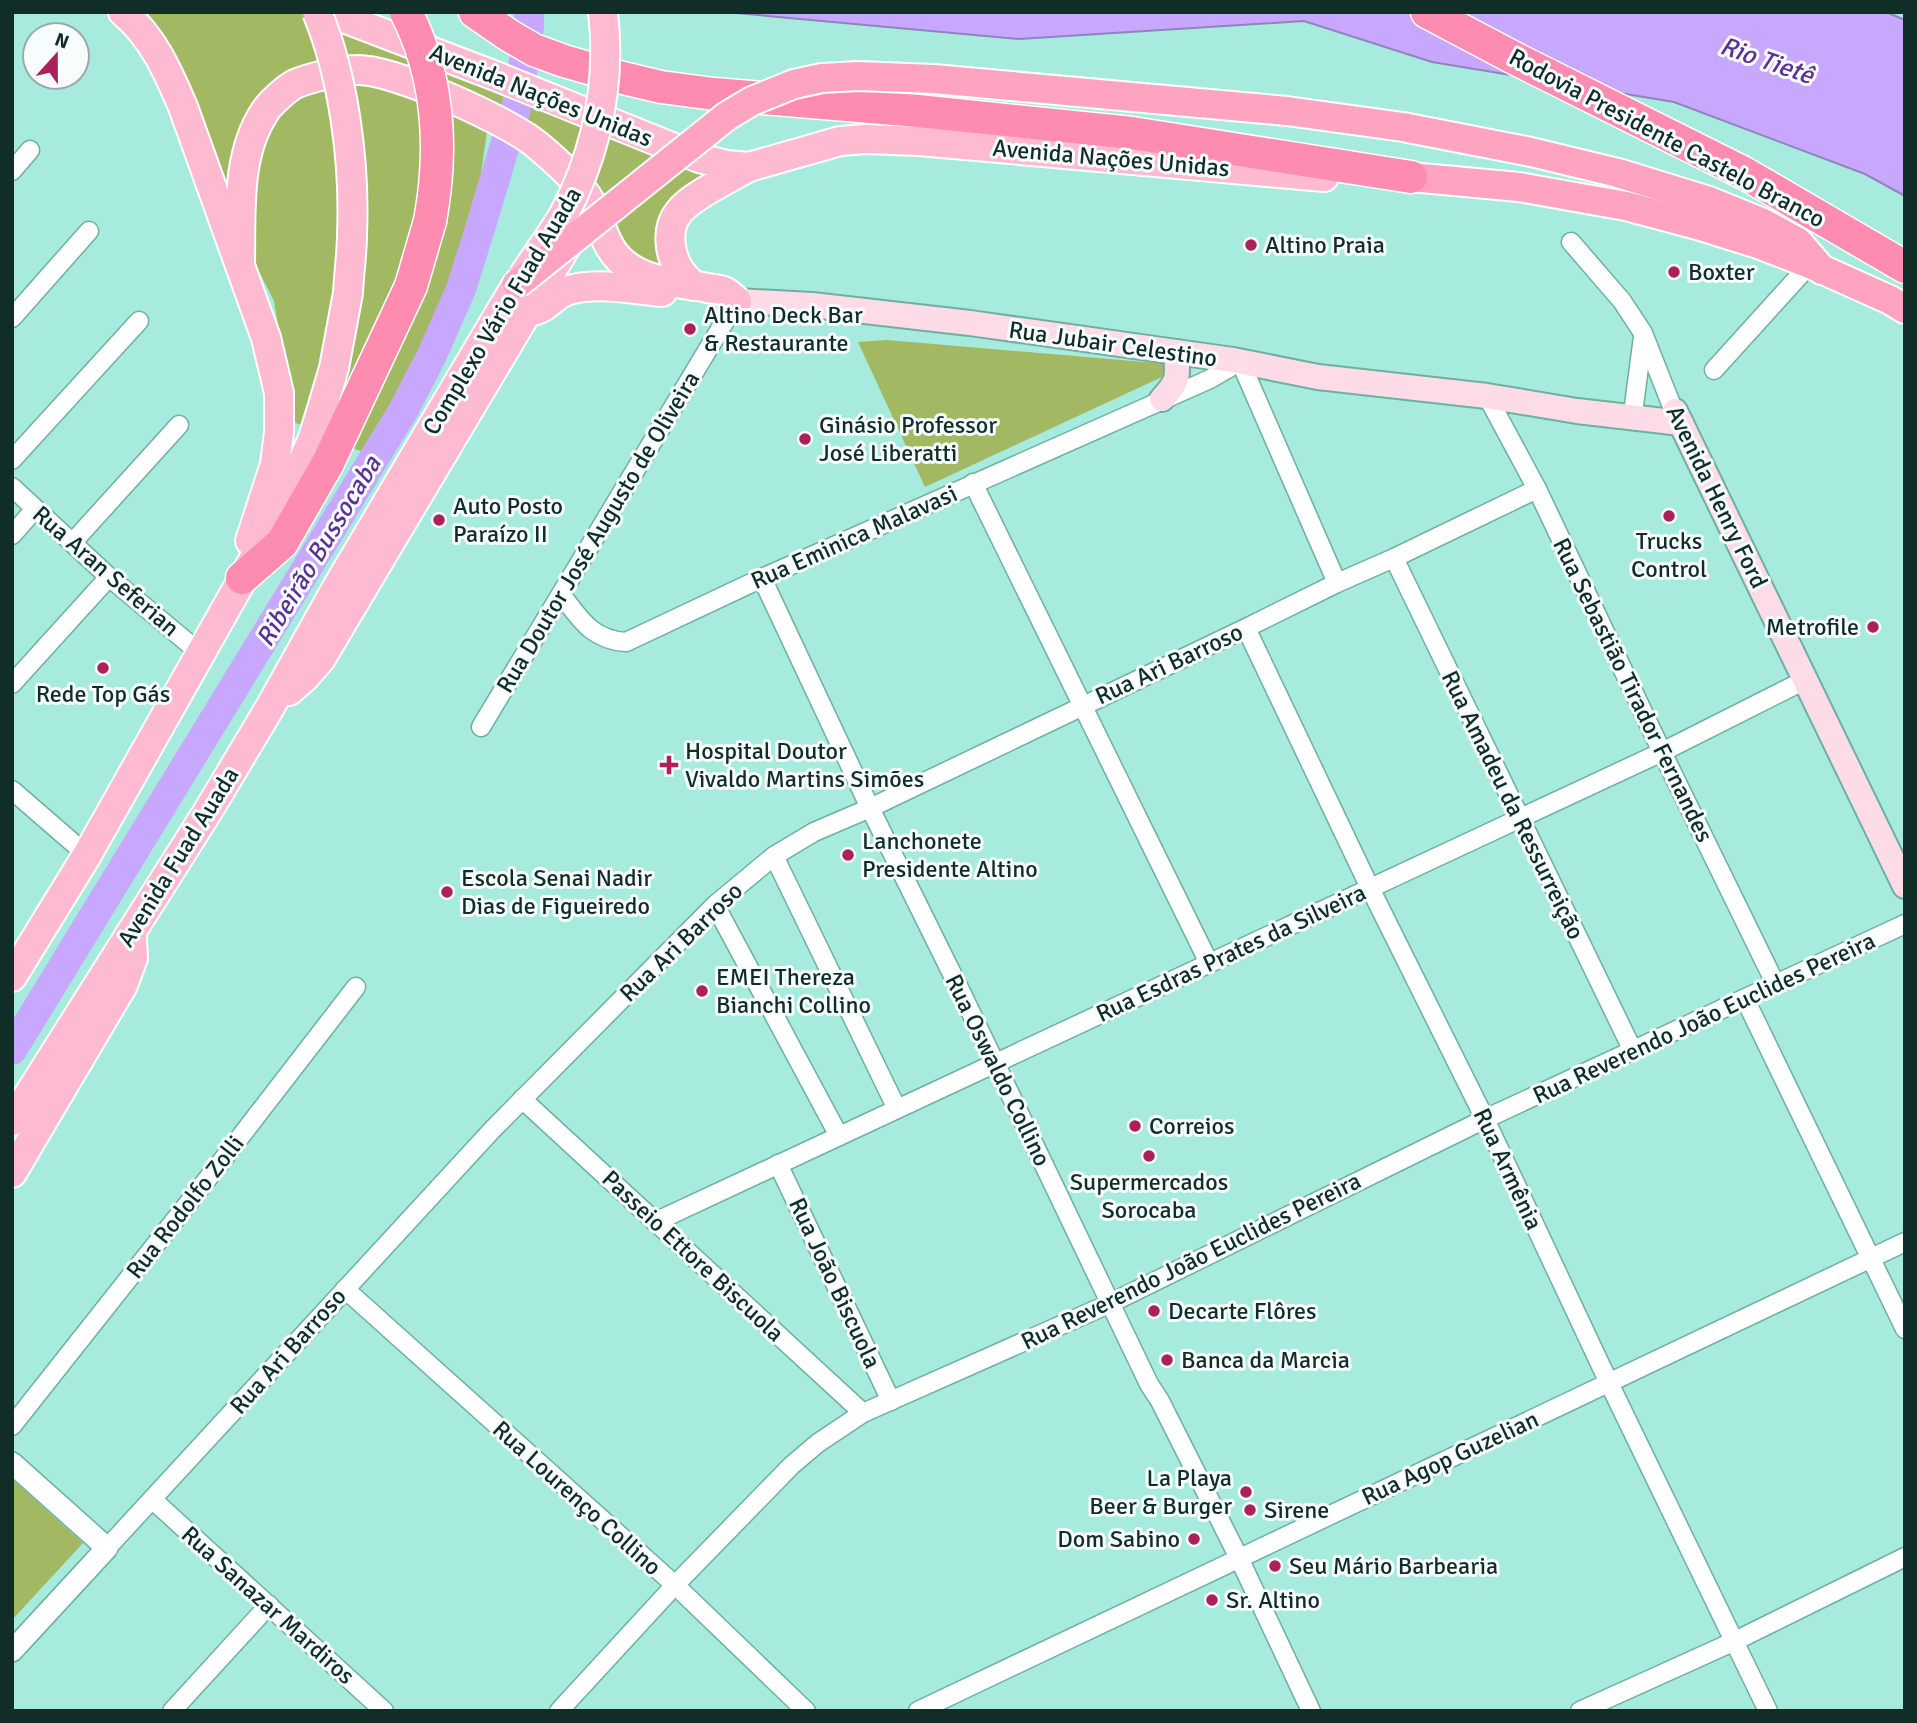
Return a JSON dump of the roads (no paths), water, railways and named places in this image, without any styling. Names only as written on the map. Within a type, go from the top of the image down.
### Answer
[{"type":"highway","points":[[242,578],[282,543],[328,463],[411,286],[430,221],[438,158],[435,107],[426,61],[406,12]]},
{"type":"highway","points":[[475,12],[534,50],[564,61],[661,87],[1132,133],[1411,177]]},
{"type":"highway","name":"Rodovia Presidente Castelo Branco","points":[[1427,12],[1516,60],[1744,173],[1905,267]]},
{"type":"highway","points":[[517,284],[727,116],[752,101],[794,84],[822,78],[858,76],[934,79],[1287,111],[1403,127],[1531,152],[1618,173],[1709,201],[1761,222],[1798,242],[1816,267]]},
{"type":"highway","name":"Avenida Nações Unidas","points":[[1411,177],[1520,187],[1626,206],[1758,244],[1816,267],[1905,309]]},
{"type":"main road","points":[[123,12],[152,44],[183,107],[267,338],[279,393],[279,432],[275,464],[253,531],[242,578]]},
{"type":"main road","points":[[12,976],[87,855],[261,547],[282,509],[313,438],[334,368],[348,293],[352,234],[349,149],[334,66],[317,12]]},
{"type":"main road","name":"Avenida Nações Unidas","points":[[328,12],[493,75],[699,159],[727,165],[749,167],[821,145],[866,139],[933,142],[1330,178],[1377,180],[1411,177]]},
{"type":"main road","name":"Complexo Vário Fuad Auada","points":[[336,589],[517,284],[563,215],[585,169],[597,133],[603,91],[606,57],[603,12]]},
{"type":"main road","points":[[240,263],[241,191],[250,141],[265,111],[292,85],[320,76],[357,70],[402,80],[489,117],[535,143],[575,181],[590,201],[609,245],[618,258],[633,270],[654,280],[725,291],[737,301]]},
{"type":"main road","points":[[694,286],[674,260],[670,240],[672,224],[679,210],[749,167]]},
{"type":"main road","points":[[269,709],[320,660],[556,265],[590,201]]},
{"type":"main road","points":[[526,312],[539,310],[558,294],[582,288],[632,289],[737,301]]},
{"type":"main road","name":"Rua Jubair Celestino","points":[[737,301],[812,305],[892,314],[1176,352],[1318,377],[1487,396],[1577,411],[1677,416]]},
{"type":"main road","points":[[1161,399],[1174,386],[1178,370],[1176,352]]},
{"type":"main road","name":"Rua Jubair Celestino","points":[[1487,396],[1518,391],[1634,405],[1677,416]]},
{"type":"main road","name":"Avenida Henry Ford","points":[[1677,416],[1905,886]]},
{"type":"main road","name":"Avenida Fuad Auada","points":[[12,1121],[208,811],[336,589]]},
{"type":"main road","points":[[12,1173],[124,985],[133,958],[132,932]]},
{"type":"street","points":[[12,171],[30,150]]},
{"type":"street","points":[[12,318],[89,231]]},
{"type":"street","name":"Avenida Henry Ford","points":[[1571,242],[1622,302],[1643,333],[1677,416]]},
{"type":"street","points":[[1714,370],[1816,267]]},
{"type":"street","name":"Rua Doutor José Augusto de Oliveira","points":[[481,727],[737,301]]},
{"type":"street","points":[[12,460],[139,321]]},
{"type":"street","name":"Avenida Henry Ford","points":[[1634,405],[1643,333]]},
{"type":"street","points":[[1236,361],[1337,583]]},
{"type":"street","name":"Rua Eminica Malavasi","points":[[561,594],[590,630],[626,642],[762,578],[1210,379],[1236,361]]},
{"type":"street","name":"Rua Sebastião Tirador Fernandes","points":[[1487,396],[1537,489],[1776,985]]},
{"type":"street","points":[[73,542],[179,425]]},
{"type":"street","points":[[973,483],[1209,963]]},
{"type":"street","name":"Rua Aran Seferian","points":[[12,487],[108,577],[200,653]]},
{"type":"street","name":"Rua Ari Barroso","points":[[12,1651],[522,1099],[715,905],[774,856],[814,832],[870,808],[1537,489]]},
{"type":"street","points":[[12,535],[34,509]]},
{"type":"street","name":"Rua Amadeu da Ressurreição","points":[[1394,558],[1633,1051]]},
{"type":"street","points":[[12,684],[108,577]]},
{"type":"street","name":"Rua Oswaldo Collino","points":[[762,578],[870,808],[996,1063],[1149,1384],[1239,1558],[1311,1711]]},
{"type":"street","name":"Rua Armênia","points":[[1246,628],[1370,888],[1485,1119],[1768,1711]]},
{"type":"street","name":"Rua Esdras Prates da Silveira","points":[[655,1222],[1662,752],[1805,680]]},
{"type":"street","points":[[12,790],[87,855]]},
{"type":"street","points":[[774,856],[897,1109]]},
{"type":"street","points":[[715,905],[839,1136]]},
{"type":"street","name":"Rua Reverendo João Euclides Pereira","points":[[559,1711],[675,1585],[792,1465],[818,1443],[863,1413],[1111,1303],[1485,1119],[1905,924]]},
{"type":"street","name":"Rua Rodolfo Zolli","points":[[12,1426],[356,987]]},
{"type":"street","points":[[1745,999],[1905,1329]]},
{"type":"street","name":"Passeio Ettore Biscuola","points":[[522,1099],[863,1413]]},
{"type":"street","name":"Rua João Biscuola","points":[[778,1164],[891,1401]]},
{"type":"street","name":"Rua Agop Guzelian","points":[[918,1711],[1905,1242]]},
{"type":"street","name":"Rua Lourenço Collino","points":[[345,1289],[675,1585],[806,1711]]},
{"type":"street","points":[[12,1463],[107,1548]]},
{"type":"street","name":"Rua Sanazar Mardiros","points":[[153,1500],[384,1711]]},
{"type":"street","points":[[1580,1711],[1735,1640],[1905,1557]]},
{"type":"street","points":[[172,1711],[269,1605]]},
{"type":"water","name":"Rio Tietê","points":[[725,12],[1886,12],[1905,20],[1905,196],[1865,174],[1674,102],[1432,62],[1304,21],[1019,39]]},
{"type":"waterway","name":"Ribeirão Bussocaba","points":[[12,1050],[403,411],[432,355],[461,289],[517,105],[529,12]]},
{"type":"place","name":"Altino Praia","points":[[1251,245]]},
{"type":"place","name":"Boxter","points":[[1674,272]]},
{"type":"place","name":"Altino Deck Bar & Restaurante","points":[[690,329]]},
{"type":"place","name":"Ginásio Professor José Liberatti","points":[[805,439]]},
{"type":"place","name":"Trucks Control","points":[[1669,516]]},
{"type":"place","name":"Auto Posto Paraízo II","points":[[439,520]]},
{"type":"place","name":"Metrofile","points":[[1873,627]]},
{"type":"place","name":"Rede Top Gás","points":[[103,668]]},
{"type":"place","name":"Hospital Doutor Vivaldo Martins Simões","points":[[669,765]]},
{"type":"place","name":"Lanchonete Presidente Altino","points":[[848,855]]},
{"type":"place","name":"Escola Senai Nadir Dias de Figueiredo","points":[[447,892]]},
{"type":"place","name":"EMEI Thereza Bianchi Collino","points":[[702,991]]},
{"type":"place","name":"Correios","points":[[1135,1126]]},
{"type":"place","name":"Supermercados Sorocaba","points":[[1149,1156]]},
{"type":"place","name":"Decarte Flôres","points":[[1154,1311]]},
{"type":"place","name":"Banca da Marcia","points":[[1167,1360]]},
{"type":"place","name":"La Playa Beer & Burger","points":[[1246,1492]]},
{"type":"place","name":"Sirene","points":[[1250,1510]]},
{"type":"place","name":"Dom Sabino","points":[[1194,1539]]},
{"type":"place","name":"Seu Mário Barbearia","points":[[1275,1566]]},
{"type":"place","name":"Sr. Altino","points":[[1212,1600]]}]
